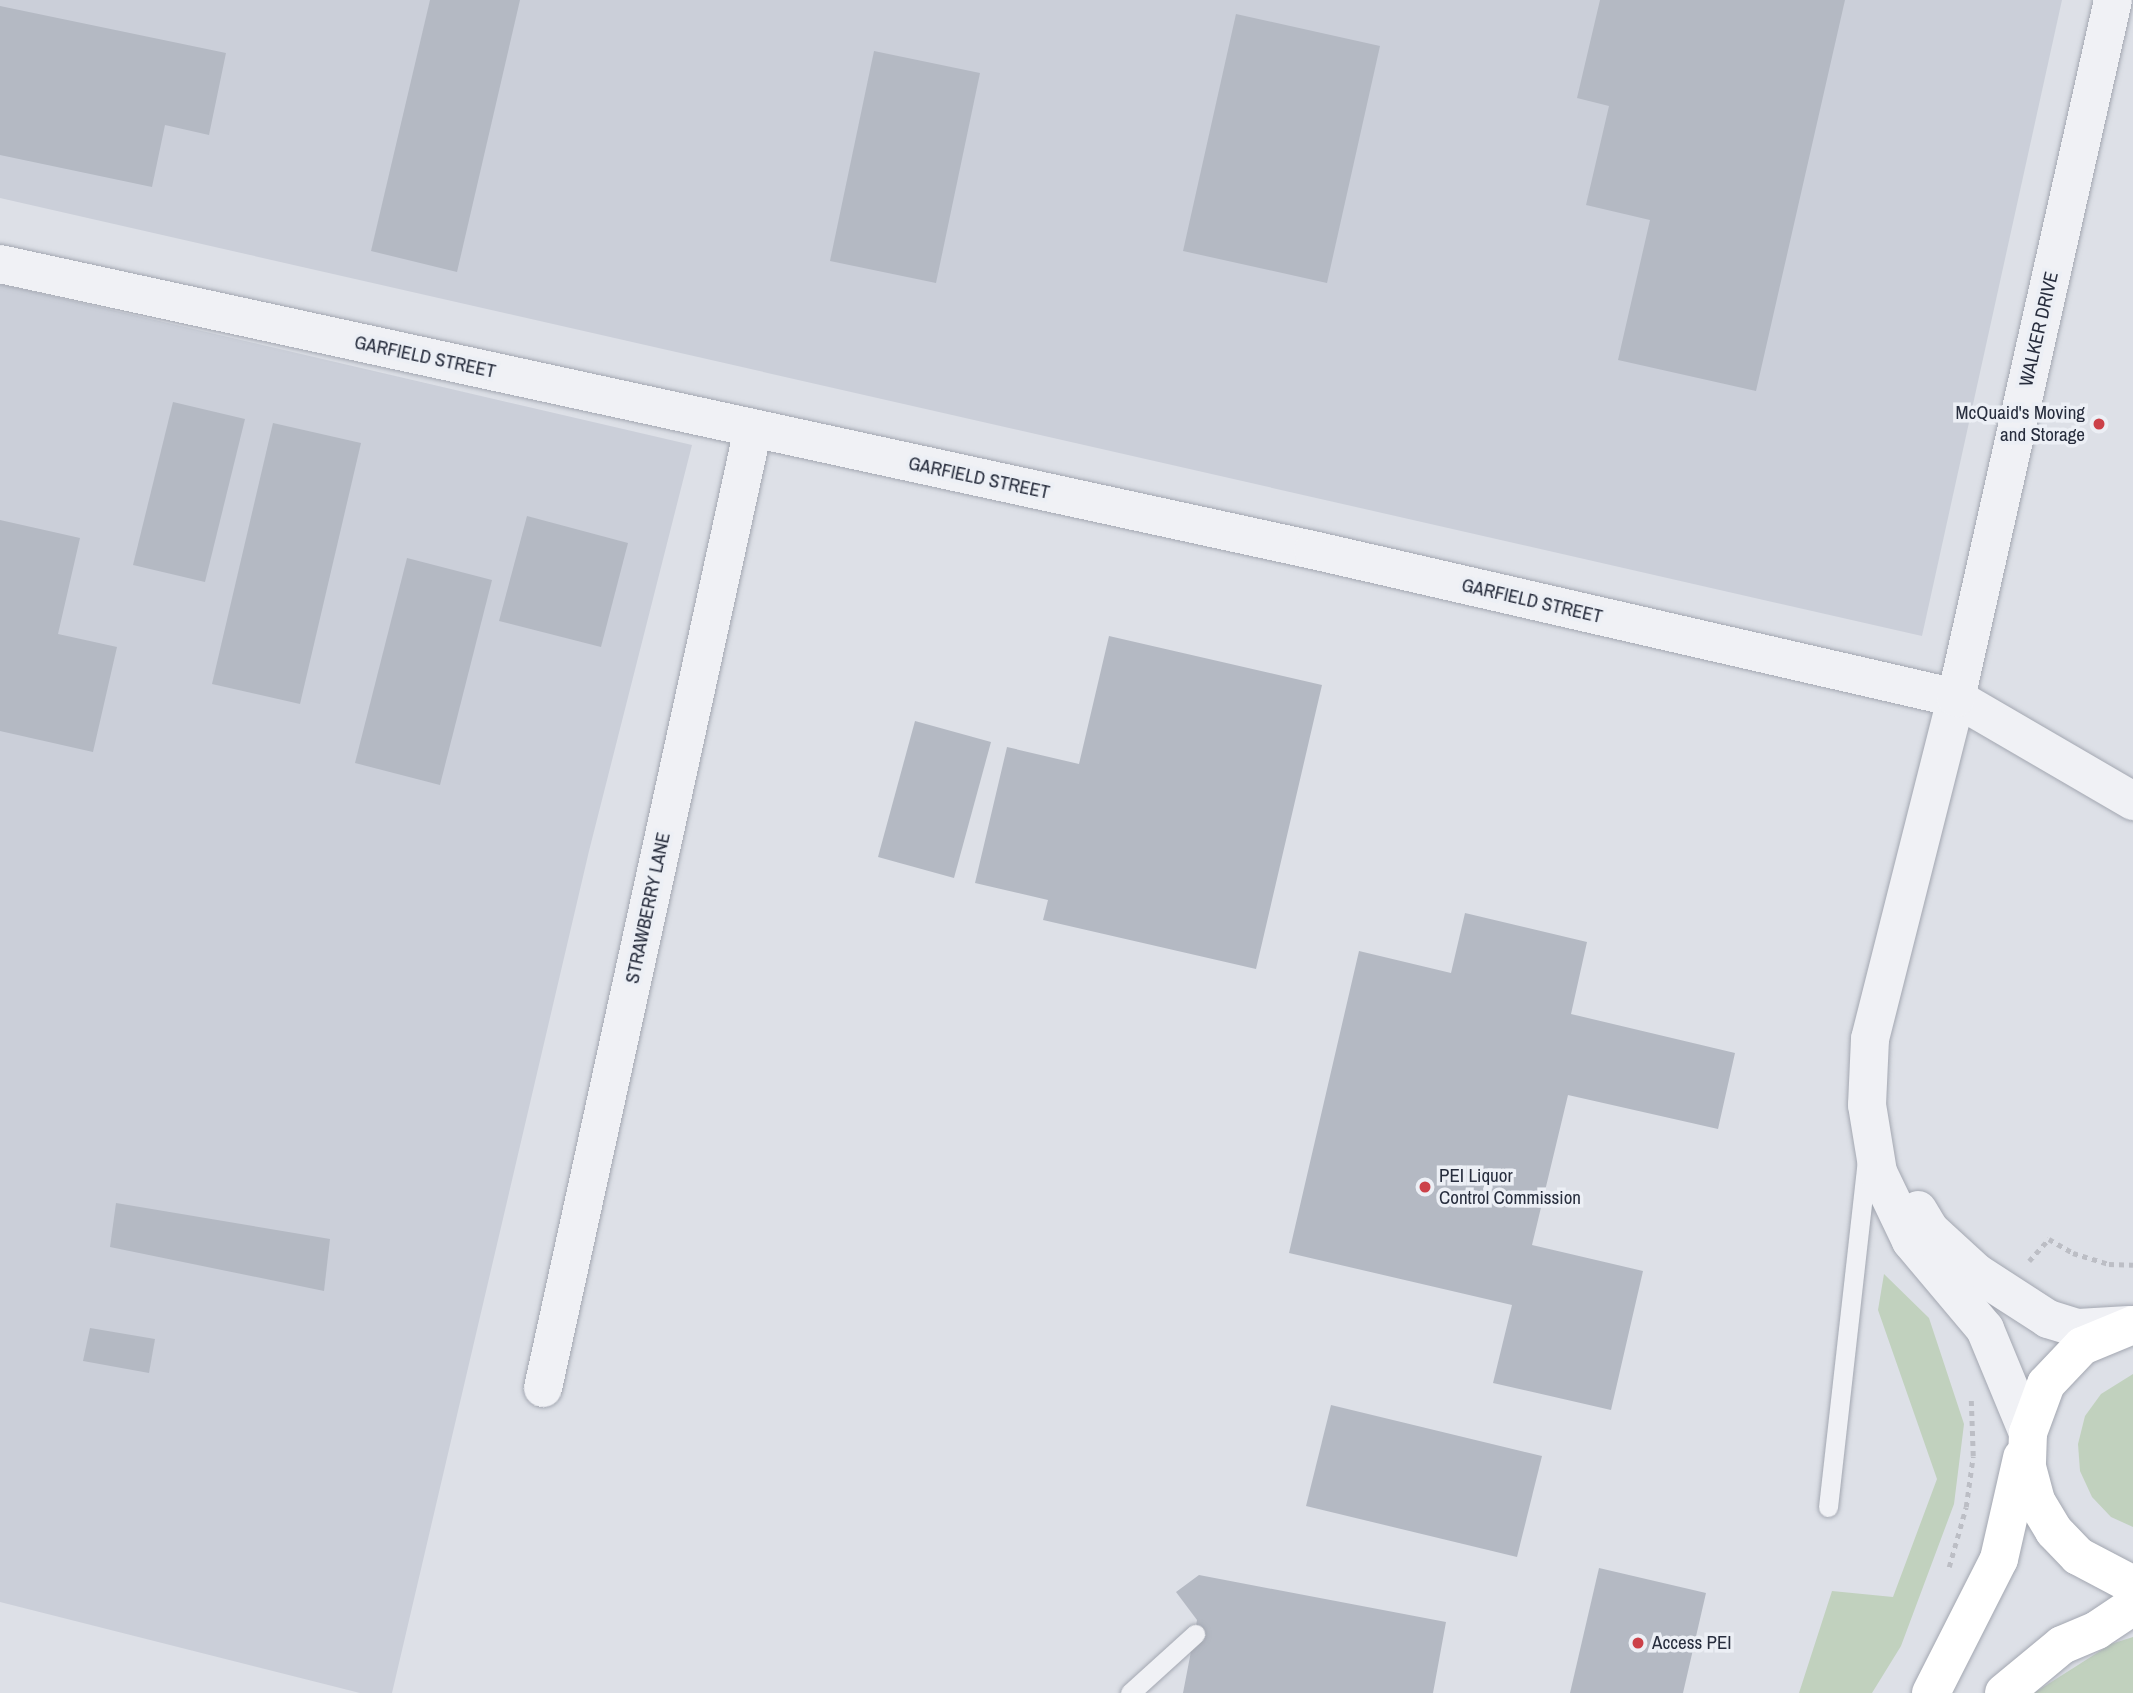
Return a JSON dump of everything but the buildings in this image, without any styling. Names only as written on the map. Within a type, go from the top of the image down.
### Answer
[{"type":"highway","points":[[1931,1693],[1999,1559],[2035,1407],[2062,1363],[2105,1333],[2132,1324]]},
{"type":"highway","points":[[2028,1433],[2027,1467],[2036,1501],[2053,1531],[2078,1556],[2133,1585]]},
{"type":"highway","points":[[2004,1693],[2062,1645],[2097,1630],[2133,1606]]},
{"type":"street","name":"WALKER DRIVE","points":[[1956,698],[2113,0]]},
{"type":"street","name":"GARFIELD STREET","points":[[0,264],[1313,550],[1956,698],[2133,801]]},
{"type":"street","name":"STRAWBERRY LANE","points":[[543,1388],[753,429]]},
{"type":"street","points":[[1956,698],[1870,1039],[1870,1140],[1878,1172],[1911,1241],[1984,1329],[2028,1433]]},
{"type":"street","points":[[1883,985],[1881,1103],[1892,1163],[1930,1230],[1977,1273],[2048,1319],[2078,1328],[2132,1324]]},
{"type":"lane","points":[[1828,1507],[1870,1140]]},
{"type":"lane","points":[[1130,1693],[1195,1634]]},
{"type":"path","points":[[2049,1239],[2073,1253],[2109,1264],[2133,1265]]},
{"type":"path","points":[[1945,1575],[1966,1507],[1973,1456],[1969,1387]]},
{"type":"shaded area","points":[[0,0],[2062,0],[1922,636],[0,198]]},
{"type":"shaded area","points":[[0,284],[692,445],[589,851],[392,1693],[360,1693],[0,1602]]},
{"type":"green space","points":[[1884,1274],[1929,1318],[1964,1424],[1954,1504],[1901,1646],[1872,1693],[1799,1693],[1832,1591],[1893,1597],[1937,1479],[1878,1310]]},
{"type":"green space","points":[[2133,1374],[2133,1527],[2111,1517],[2092,1497],[2080,1471],[2078,1444],[2085,1416],[2101,1394]]},
{"type":"green space","points":[[2133,1637],[2133,1693],[2034,1693],[2111,1644]]},
{"type":"place","name":"McQuaid's Moving and Storage","points":[[2099,424]]},
{"type":"place","name":"PEI Liquor Control Commission","points":[[1425,1187]]},
{"type":"place","name":"Access PEI","points":[[1638,1643]]}]
